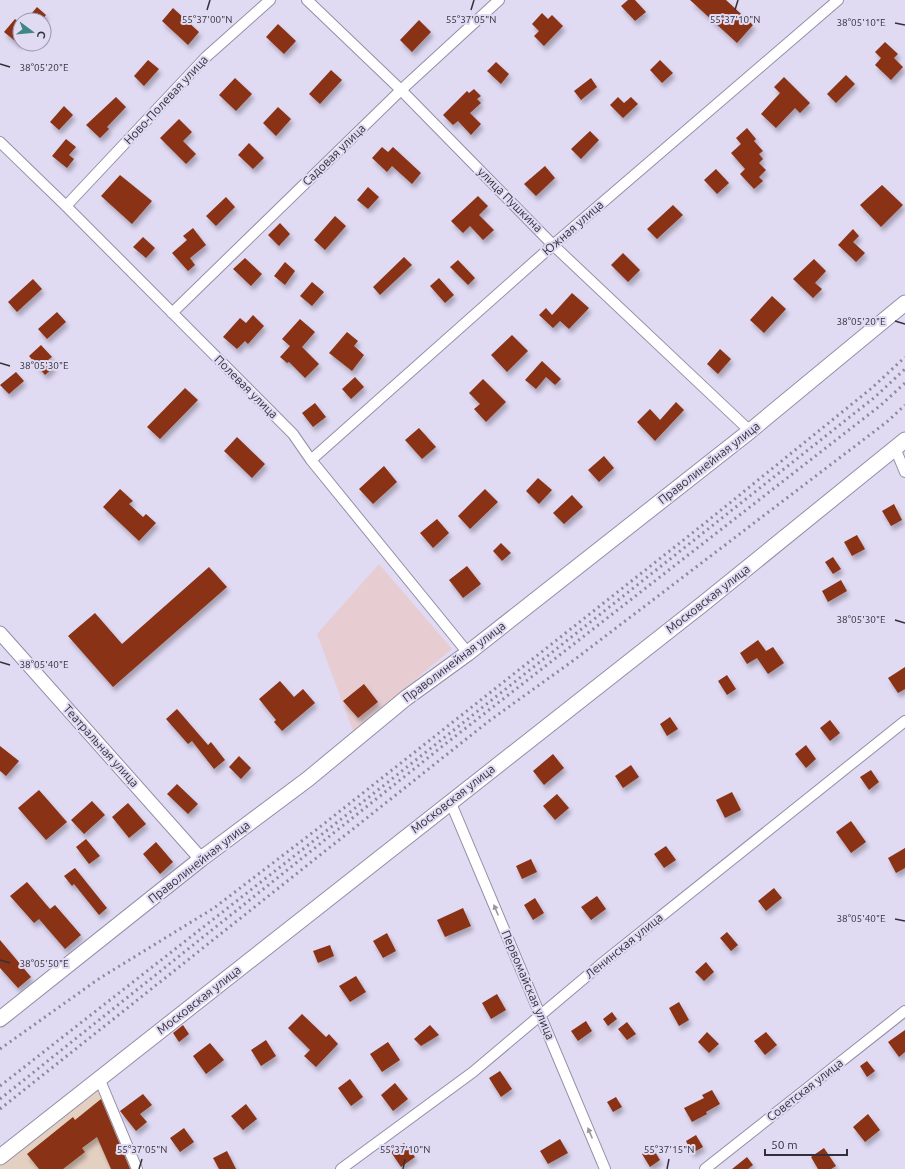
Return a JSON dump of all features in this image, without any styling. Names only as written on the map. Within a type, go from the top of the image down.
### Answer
[{"type":"main road","name":"Праволинейная улица","points":[[0,1019],[201,859],[308,779],[406,698],[468,653],[750,431],[905,303]]},
{"type":"main road","name":"Московская улица","points":[[0,1157],[450,801],[704,603],[900,444]]},
{"type":"street","name":"Ново-Полевая улица","points":[[66,206],[206,57],[270,0]]},
{"type":"street","name":"улица Пушкина","points":[[307,0],[401,90],[553,245],[750,431]]},
{"type":"street","name":"Садовая улица","points":[[172,313],[401,90],[499,0]]},
{"type":"street","name":"Южная улица","points":[[311,460],[553,245],[838,0]]},
{"type":"street","name":"Полевая улица","points":[[0,142],[66,206],[293,434],[311,460],[468,653]]},
{"type":"street","points":[[900,444],[905,472]]},
{"type":"street","name":"Театральная улица","points":[[0,633],[201,859]]},
{"type":"street","name":"Ленинская улица","points":[[341,1169],[473,1072],[540,1014],[905,721]]},
{"type":"street","name":"Первомайская улица","points":[[450,801],[605,1169]]},
{"type":"street","name":"Советская улица","points":[[705,1169],[905,1011]]},
{"type":"street","points":[[99,1078],[137,1169]]},
{"type":"shaded area","points":[[379,564],[452,649],[353,731],[317,634]]},
{"type":"shaded area","points":[[100,1087],[134,1169],[0,1169],[0,1165]]},
{"type":"building","points":[[628,0],[635,0],[646,12],[635,21],[621,6]]},
{"type":"building","points":[[690,0],[726,0],[753,25],[737,43]]},
{"type":"building","points":[[37,7],[43,12],[33,12]]},
{"type":"building","points":[[173,8],[199,32],[188,45],[162,21]]},
{"type":"building","points":[[542,13],[548,19],[552,15],[563,26],[544,46],[534,36],[539,31],[532,24]]},
{"type":"building","points":[[419,20],[431,32],[412,52],[400,40]]},
{"type":"building","points":[[12,23],[12,38],[4,32]]},
{"type":"building","points":[[278,24],[296,41],[284,54],[266,37]]},
{"type":"building","points":[[885,42],[898,54],[894,58],[903,67],[891,80],[875,65],[881,58],[875,52]]},
{"type":"building","points":[[148,60],[159,69],[144,86],[134,76]]},
{"type":"building","points":[[660,60],[673,73],[662,83],[650,70]]},
{"type":"building","points":[[496,62],[509,74],[501,84],[487,71]]},
{"type":"building","points":[[331,70],[342,80],[320,104],[309,94]]},
{"type":"building","points":[[846,75],[855,84],[836,103],[827,94]]},
{"type":"building","points":[[784,77],[810,103],[800,113],[795,108],[776,128],[761,114],[780,93],[774,87]]},
{"type":"building","points":[[235,78],[252,94],[236,111],[219,95]]},
{"type":"building","points":[[591,78],[597,87],[581,100],[574,91]]},
{"type":"building","points":[[474,89],[481,96],[477,99],[481,103],[470,113],[481,124],[471,135],[458,121],[453,125],[443,115],[467,91],[469,93]]},
{"type":"building","points":[[116,97],[126,107],[107,127],[109,129],[100,138],[86,125]]},
{"type":"building","points":[[618,97],[624,103],[631,97],[638,104],[623,118],[610,105]]},
{"type":"building","points":[[64,106],[73,115],[59,130],[50,122]]},
{"type":"building","points":[[278,107],[291,119],[276,136],[263,123]]},
{"type":"building","points":[[179,119],[192,132],[183,141],[196,154],[186,164],[160,138]]},
{"type":"building","points":[[747,128],[756,139],[754,141],[763,151],[759,154],[763,159],[759,163],[766,170],[759,177],[763,181],[754,189],[740,174],[745,169],[731,153],[741,144],[736,138]]},
{"type":"building","points":[[590,131],[599,140],[581,159],[571,149]]},
{"type":"building","points":[[66,139],[76,147],[69,155],[74,159],[67,168],[52,156]]},
{"type":"building","points":[[249,143],[264,158],[253,169],[238,155]]},
{"type":"building","points":[[382,147],[388,152],[393,147],[421,173],[412,184],[392,166],[387,172],[372,158]]},
{"type":"building","points":[[545,166],[555,178],[536,196],[524,184]]},
{"type":"building","points":[[716,169],[729,183],[717,194],[704,180]]},
{"type":"building","points":[[120,175],[152,201],[132,224],[101,196]]},
{"type":"building","points":[[882,185],[903,205],[881,227],[860,205]]},
{"type":"building","points":[[368,187],[379,197],[368,209],[357,200]]},
{"type":"building","points":[[478,196],[488,206],[479,215],[494,230],[483,240],[470,226],[463,233],[451,221]]},
{"type":"building","points":[[226,197],[235,207],[216,226],[206,216]]},
{"type":"building","points":[[673,205],[683,215],[657,239],[647,229]]},
{"type":"building","points":[[335,216],[346,226],[325,250],[314,240]]},
{"type":"building","points":[[280,223],[290,234],[279,246],[268,235]]},
{"type":"building","points":[[193,228],[206,245],[190,258],[195,265],[188,271],[172,253],[187,240],[183,236]]},
{"type":"building","points":[[853,229],[859,236],[853,242],[865,253],[856,262],[838,245]]},
{"type":"building","points":[[143,237],[155,248],[146,258],[133,247]]},
{"type":"building","points":[[623,253],[640,270],[628,282],[611,265]]},
{"type":"building","points":[[404,257],[412,265],[380,295],[373,287]]},
{"type":"building","points":[[245,258],[262,274],[251,286],[233,269]]},
{"type":"building","points":[[814,259],[826,271],[815,283],[822,289],[813,298],[793,279]]},
{"type":"building","points":[[458,260],[475,278],[468,285],[450,267]]},
{"type":"building","points":[[285,262],[295,271],[285,285],[274,276]]},
{"type":"building","points":[[439,278],[454,295],[445,303],[430,286]]},
{"type":"building","points":[[33,279],[42,289],[17,312],[8,302]]},
{"type":"building","points":[[312,282],[324,292],[312,306],[300,296]]},
{"type":"building","points":[[572,293],[589,308],[569,329],[560,321],[553,328],[539,315],[546,308],[552,315]]},
{"type":"building","points":[[772,296],[786,309],[764,333],[750,320]]},
{"type":"building","points":[[57,312],[66,322],[47,339],[38,329]]},
{"type":"building","points":[[253,315],[264,326],[248,344],[245,341],[237,349],[223,337],[240,318],[246,323]]},
{"type":"building","points":[[300,319],[315,332],[302,347],[319,364],[305,378],[289,362],[287,363],[280,357],[290,346],[282,339]]},
{"type":"building","points":[[347,332],[358,341],[354,346],[364,355],[352,371],[329,353]]},
{"type":"building","points":[[512,335],[528,351],[507,372],[491,355]]},
{"type":"building","points":[[41,345],[52,357],[48,360],[54,367],[45,375],[29,356]]},
{"type":"building","points":[[720,349],[731,359],[718,374],[707,364]]},
{"type":"building","points":[[542,361],[561,379],[555,385],[546,377],[536,389],[525,380]]},
{"type":"building","points":[[16,372],[24,381],[9,394],[0,385]]},
{"type":"building","points":[[355,377],[364,387],[351,399],[342,389]]},
{"type":"building","points":[[483,379],[506,402],[486,422],[474,409],[480,404],[469,393]]},
{"type":"building","points":[[185,388],[198,400],[160,439],[147,427]]},
{"type":"building","points":[[676,402],[684,410],[655,441],[637,422],[650,409],[660,420]]},
{"type":"building","points":[[315,403],[326,417],[313,427],[302,413]]},
{"type":"building","points":[[419,428],[436,447],[422,459],[405,440]]},
{"type":"building","points":[[237,437],[265,464],[252,478],[224,451]]},
{"type":"building","points":[[604,456],[614,468],[599,482],[588,470]]},
{"type":"building","points":[[384,466],[397,482],[373,504],[359,489]]},
{"type":"building","points":[[538,478],[552,490],[539,504],[526,491]]},
{"type":"building","points":[[120,489],[133,501],[129,504],[143,517],[146,514],[156,523],[139,541],[103,507]]},
{"type":"building","points":[[485,489],[498,502],[470,529],[458,516]]},
{"type":"building","points":[[572,495],[583,507],[564,524],[553,513]]},
{"type":"building","points":[[894,504],[902,520],[891,526],[882,511]]},
{"type":"building","points":[[437,519],[449,533],[433,548],[420,533]]},
{"type":"building","points":[[857,535],[865,549],[852,556],[844,542]]},
{"type":"building","points":[[501,543],[511,553],[502,561],[493,551]]},
{"type":"building","points":[[833,557],[841,569],[833,574],[825,562]]},
{"type":"building","points":[[467,566],[481,584],[463,598],[449,580]]},
{"type":"building","points":[[209,567],[227,587],[113,687],[68,636],[95,613],[122,644]]},
{"type":"building","points":[[841,580],[847,591],[828,602],[822,591]]},
{"type":"building","points":[[758,640],[766,651],[773,647],[784,663],[768,674],[757,658],[747,664],[740,653]]},
{"type":"building","points":[[905,667],[905,689],[898,693],[888,678]]},
{"type":"building","points":[[727,675],[736,689],[727,695],[718,681]]},
{"type":"building","points":[[280,681],[294,697],[303,689],[315,703],[282,731],[274,722],[276,720],[259,699]]},
{"type":"building","points":[[364,684],[378,702],[358,718],[343,701]]},
{"type":"building","points":[[177,709],[208,745],[211,742],[225,760],[214,769],[192,741],[188,744],[166,719]]},
{"type":"building","points":[[670,717],[678,729],[667,736],[660,724]]},
{"type":"building","points":[[830,720],[840,733],[830,741],[820,728]]},
{"type":"building","points":[[806,745],[816,759],[806,768],[795,754]]},
{"type":"building","points":[[0,746],[19,761],[6,776],[0,771]]},
{"type":"building","points":[[553,754],[564,768],[544,785],[533,771]]},
{"type":"building","points":[[239,756],[251,768],[241,779],[229,767]]},
{"type":"building","points":[[631,765],[639,777],[623,788],[615,776]]},
{"type":"building","points":[[871,770],[879,782],[869,790],[860,777]]},
{"type":"building","points":[[177,784],[198,804],[188,814],[167,794]]},
{"type":"building","points":[[39,790],[67,822],[46,840],[18,808]]},
{"type":"building","points":[[732,792],[741,810],[725,818],[716,800]]},
{"type":"building","points":[[557,794],[569,808],[555,820],[543,806]]},
{"type":"building","points":[[92,801],[105,815],[84,834],[71,820]]},
{"type":"building","points":[[128,803],[146,824],[129,838],[112,817]]},
{"type":"building","points":[[851,821],[866,842],[851,853],[836,832]]},
{"type":"building","points":[[86,839],[100,856],[89,864],[76,847]]},
{"type":"building","points":[[156,842],[173,862],[160,874],[143,854]]},
{"type":"building","points":[[666,846],[676,860],[664,868],[654,854]]},
{"type":"building","points":[[905,848],[905,868],[896,873],[888,858]]},
{"type":"building","points":[[531,859],[537,872],[522,879],[516,866]]},
{"type":"building","points":[[75,868],[107,908],[99,915],[74,884],[72,886],[64,876]]},
{"type":"building","points":[[27,882],[50,909],[55,905],[81,935],[65,949],[39,919],[34,923],[10,896]]},
{"type":"building","points":[[774,888],[782,898],[766,911],[758,901]]},
{"type":"building","points":[[597,896],[606,909],[591,920],[581,907]]},
{"type":"building","points":[[535,898],[544,913],[533,920],[524,905]]},
{"type":"building","points":[[463,908],[471,926],[445,937],[437,920]]},
{"type":"building","points":[[727,932],[738,945],[731,951],[720,938]]},
{"type":"building","points":[[387,933],[396,951],[383,958],[373,941]]},
{"type":"building","points":[[0,940],[31,977],[18,988],[0,968]]},
{"type":"building","points":[[330,945],[334,956],[318,963],[313,951]]},
{"type":"building","points":[[706,962],[714,972],[704,981],[695,972]]},
{"type":"building","points":[[356,976],[366,992],[350,1002],[339,986]]},
{"type":"building","points":[[497,994],[506,1010],[491,1019],[482,1003]]},
{"type":"building","points":[[679,1002],[689,1020],[679,1026],[669,1008]]},
{"type":"building","points":[[612,1012],[617,1019],[608,1026],[603,1019]]},
{"type":"building","points":[[302,1014],[326,1037],[329,1034],[338,1044],[316,1067],[304,1056],[310,1050],[288,1028]]},
{"type":"building","points":[[586,1021],[592,1031],[578,1041],[571,1031]]},
{"type":"building","points":[[627,1022],[636,1034],[627,1040],[618,1029]]},
{"type":"building","points":[[183,1025],[189,1034],[179,1042],[173,1033]]},
{"type":"building","points":[[430,1025],[439,1035],[421,1046],[414,1039]]},
{"type":"building","points":[[905,1030],[905,1052],[899,1057],[888,1042]]},
{"type":"building","points":[[707,1032],[719,1044],[709,1053],[698,1042]]},
{"type":"building","points":[[766,1032],[777,1045],[765,1055],[754,1041]]},
{"type":"building","points":[[266,1040],[276,1056],[261,1066],[251,1050]]},
{"type":"building","points":[[388,1042],[400,1060],[382,1072],[370,1054]]},
{"type":"building","points":[[210,1043],[224,1060],[206,1074],[193,1056]]},
{"type":"building","points":[[867,1061],[875,1071],[867,1077],[860,1066]]},
{"type":"building","points":[[500,1071],[512,1089],[501,1097],[489,1078]]},
{"type":"building","points":[[350,1079],[363,1097],[351,1106],[338,1088]]},
{"type":"building","points":[[395,1083],[408,1099],[393,1111],[381,1095]]},
{"type":"building","points":[[712,1090],[720,1104],[706,1112],[707,1114],[692,1122],[684,1108],[704,1098],[702,1095]]},
{"type":"building","points":[[143,1094],[152,1105],[140,1114],[147,1122],[136,1131],[120,1111]]},
{"type":"building","points":[[616,1097],[622,1107],[613,1112],[607,1102]]},
{"type":"building","points":[[101,1099],[130,1169],[111,1169],[97,1137],[82,1148],[85,1152],[63,1169],[39,1169],[27,1154],[73,1117],[75,1120]]},
{"type":"building","points":[[246,1104],[257,1119],[243,1130],[231,1116]]},
{"type":"building","points":[[868,1114],[880,1130],[865,1142],[853,1127]]},
{"type":"building","points":[[184,1128],[194,1142],[180,1152],[170,1138]]},
{"type":"building","points":[[696,1135],[703,1147],[692,1153],[686,1141]]},
{"type":"building","points":[[560,1139],[568,1153],[548,1164],[540,1151]]},
{"type":"building","points":[[404,1143],[415,1157],[401,1167],[391,1152]]},
{"type":"building","points":[[652,1147],[660,1160],[650,1167],[642,1154]]},
{"type":"building","points":[[824,1148],[836,1166],[831,1169],[818,1169],[811,1157]]},
{"type":"building","points":[[227,1151],[236,1169],[219,1169],[213,1158]]},
{"type":"building","points":[[747,1157],[753,1165],[748,1169],[732,1169]]},
{"type":"railway","points":[[0,1049],[100,978],[214,908],[316,830],[705,523],[873,387],[905,357]]},
{"type":"railway","points":[[0,1086],[321,835],[875,397],[905,369]]},
{"type":"railway","points":[[0,1099],[444,745],[881,405],[905,383]]},
{"type":"railway","points":[[0,1109],[489,721],[574,660],[888,421],[905,405]]}]
